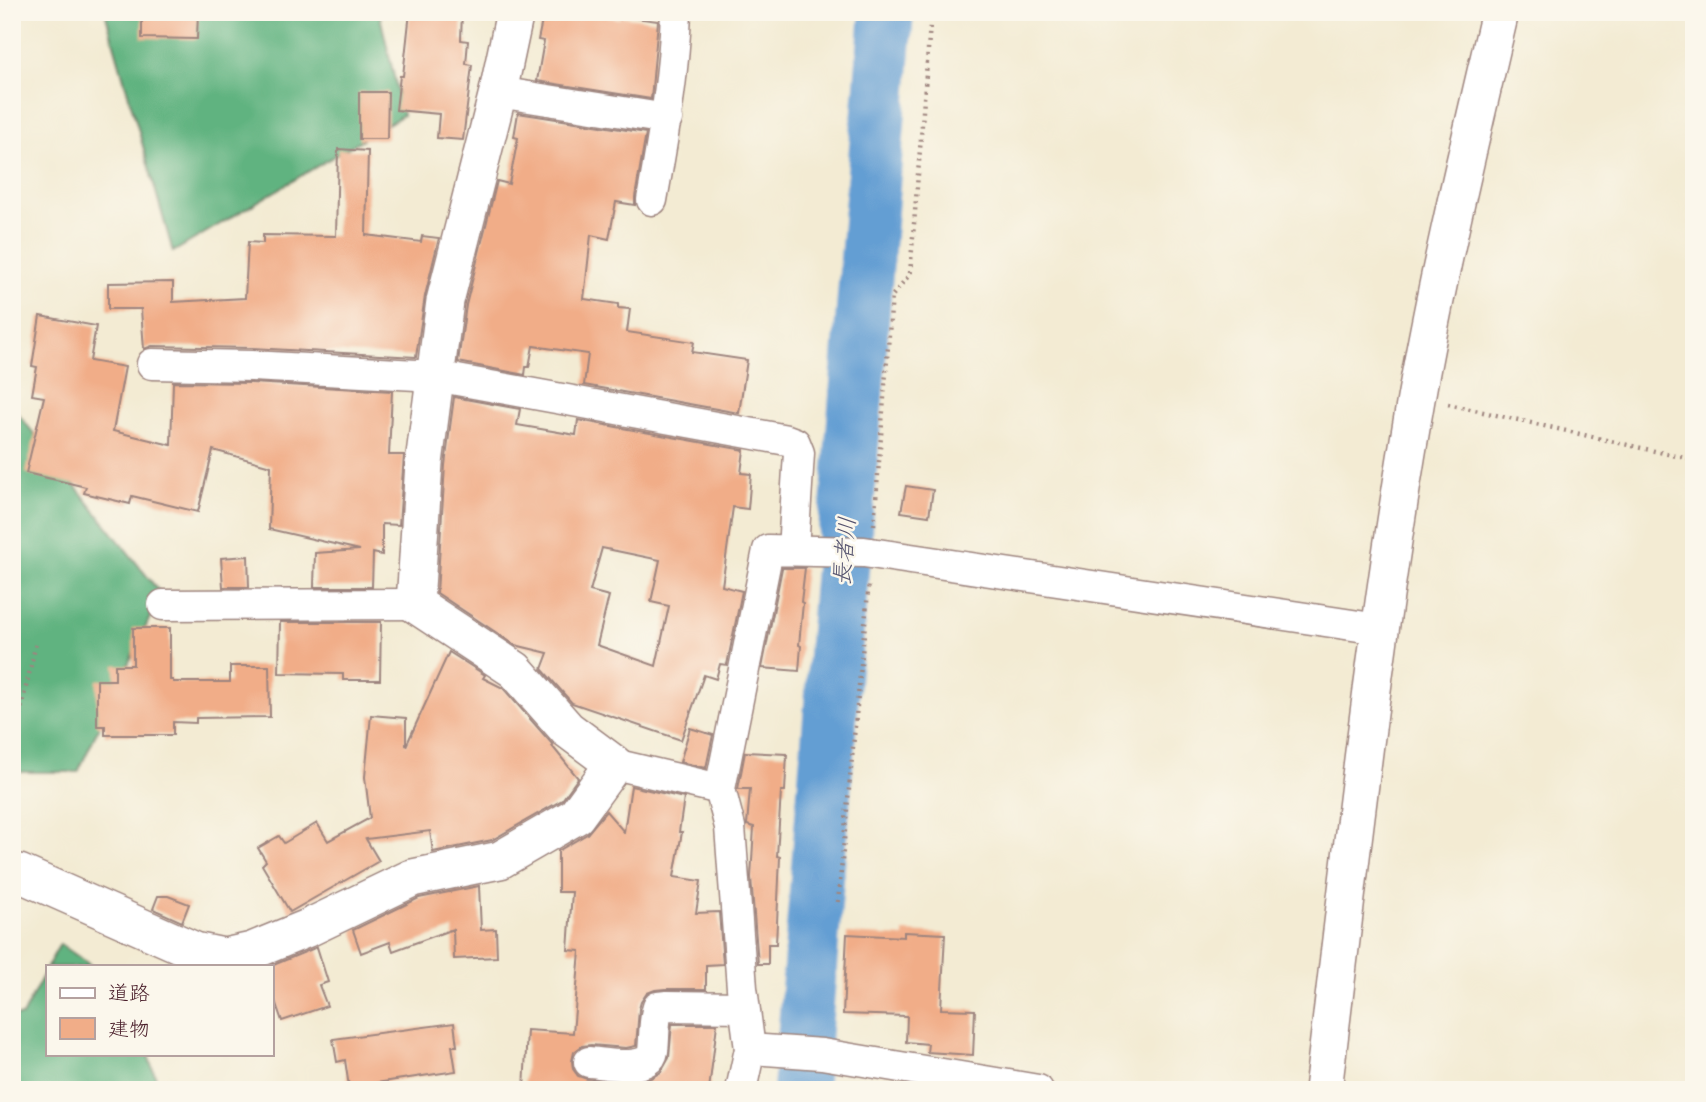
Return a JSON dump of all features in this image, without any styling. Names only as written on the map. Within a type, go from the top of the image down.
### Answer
[{"type":"street","points":[[415,604],[424,463],[445,301],[498,92],[515,12]]},
{"type":"street","points":[[652,200],[667,119],[676,12]]},
{"type":"street","points":[[1323,1090],[1379,629],[1416,397],[1456,202],[1500,12]]},
{"type":"street","points":[[498,92],[667,119]]},
{"type":"street","points":[[152,364],[252,366],[435,376],[787,440],[795,443],[799,453],[803,550]]},
{"type":"street","points":[[764,1050],[744,1007],[730,827],[720,789],[768,550],[868,553],[1379,629]]},
{"type":"street","points":[[163,605],[415,604],[515,670],[567,729],[614,764],[720,789]]},
{"type":"street","points":[[16,873],[195,951],[223,957],[252,951],[308,928],[412,877],[500,860],[576,816],[614,764]]},
{"type":"street","points":[[589,1062],[634,1065],[646,1062],[653,1055],[654,1018],[658,1007],[744,1007]]},
{"type":"street","points":[[764,1050],[822,1054],[1038,1090]]},
{"type":"street","points":[[741,1090],[764,1050]]},
{"type":"path","points":[[838,902],[892,296],[910,274],[931,12]]},
{"type":"path","points":[[1416,397],[1694,460]]},
{"type":"path","points":[[12,749],[36,643]]},
{"type":"path","points":[[12,797],[16,873]]},
{"type":"green space","points":[[105,12],[379,12],[403,115],[173,252]]},
{"type":"green space","points":[[12,406],[161,594],[78,772],[12,772]]},
{"type":"green space","points":[[60,944],[90,965],[48,965]]},
{"type":"green space","points":[[46,970],[46,1056],[148,1056],[160,1090],[12,1090],[12,1016],[22,1016]]},
{"type":"building","points":[[142,12],[198,12],[197,39],[142,38]]},
{"type":"building","points":[[410,12],[462,12],[461,40],[468,41],[466,64],[472,65],[463,140],[437,138],[439,114],[396,110],[400,76],[403,76]]},
{"type":"building","points":[[552,12],[582,12],[620,19],[620,16],[658,21],[651,99],[537,81],[544,41],[538,40],[543,16],[551,18]]},
{"type":"building","points":[[359,92],[388,92],[387,139],[359,139]]},
{"type":"building","points":[[518,113],[646,133],[635,205],[616,202],[609,239],[591,235],[584,299],[618,304],[618,308],[630,309],[627,332],[694,342],[692,352],[747,360],[739,413],[584,385],[588,354],[533,346],[525,375],[458,362],[466,305],[497,181],[509,184],[518,138],[514,137]]},
{"type":"building","points":[[338,149],[368,151],[366,235],[421,242],[422,236],[439,238],[425,296],[416,357],[252,348],[152,346],[144,349],[141,309],[108,309],[108,283],[173,282],[173,302],[245,298],[248,242],[263,243],[263,235],[336,236]]},
{"type":"building","points":[[40,316],[96,326],[90,361],[125,367],[113,431],[171,445],[173,382],[251,383],[392,391],[389,455],[404,455],[399,525],[382,524],[382,555],[373,553],[372,587],[314,587],[315,553],[360,550],[269,529],[271,466],[213,450],[198,512],[132,496],[130,504],[84,493],[86,487],[26,473],[44,397],[32,395],[37,367],[32,366]]},
{"type":"building","points":[[454,397],[520,409],[517,425],[576,435],[578,420],[744,450],[741,473],[751,474],[748,509],[733,507],[722,586],[742,591],[727,665],[720,664],[716,679],[704,675],[681,740],[572,703],[542,669],[548,653],[515,645],[437,593],[445,465]],"holes":[[[602,548],[660,560],[651,602],[669,606],[656,666],[597,645],[609,596],[590,591]]]},
{"type":"building","points":[[906,486],[933,490],[929,516],[901,512]]},
{"type":"building","points":[[248,556],[249,587],[223,587],[221,558]]},
{"type":"building","points":[[782,568],[805,568],[799,671],[762,668]]},
{"type":"building","points":[[280,622],[381,622],[380,680],[343,680],[343,674],[279,673]]},
{"type":"building","points":[[133,628],[170,628],[170,680],[173,682],[230,682],[230,666],[269,666],[270,717],[196,718],[196,723],[173,722],[173,735],[105,735],[105,726],[97,726],[97,680],[115,680],[115,665],[133,665]]},
{"type":"building","points":[[449,652],[485,675],[483,678],[503,688],[578,778],[562,800],[492,840],[433,852],[430,831],[366,839],[379,861],[290,912],[262,865],[266,861],[258,848],[279,836],[284,843],[317,823],[328,841],[370,818],[365,777],[371,715],[406,718],[406,746]]},
{"type":"building","points":[[690,728],[713,735],[706,768],[680,762]]},
{"type":"building","points":[[745,752],[787,754],[785,791],[781,791],[777,856],[780,857],[776,944],[768,944],[768,964],[758,964],[751,877],[754,827],[747,825],[750,789],[738,789]]},
{"type":"building","points":[[631,786],[684,798],[679,832],[682,832],[674,877],[701,881],[696,913],[719,912],[723,964],[706,965],[706,989],[665,989],[647,993],[639,1009],[636,1046],[582,1046],[574,1052],[573,1069],[578,1076],[587,1079],[625,1083],[649,1079],[661,1072],[669,1058],[672,1024],[717,1024],[709,1090],[524,1090],[527,1030],[573,1033],[580,951],[568,950],[572,892],[558,892],[558,851],[587,834],[606,811],[624,832]]},
{"type":"building","points":[[479,886],[481,930],[496,929],[497,957],[454,959],[453,929],[393,951],[390,942],[361,953],[353,930],[419,898]]},
{"type":"building","points":[[158,896],[168,896],[189,904],[182,922],[153,909]]},
{"type":"building","points":[[904,932],[945,934],[941,1009],[975,1010],[973,1055],[927,1052],[928,1044],[906,1042],[907,1016],[843,1014],[847,934],[904,937]]},
{"type":"building","points":[[317,947],[328,982],[319,985],[327,1006],[282,1021],[273,995],[273,965]]},
{"type":"building","points":[[454,1023],[457,1046],[452,1046],[456,1071],[349,1087],[345,1060],[337,1062],[333,1039]]},
{"type":"waterway","name":"長者川","points":[[800,1090],[887,12]]}]
